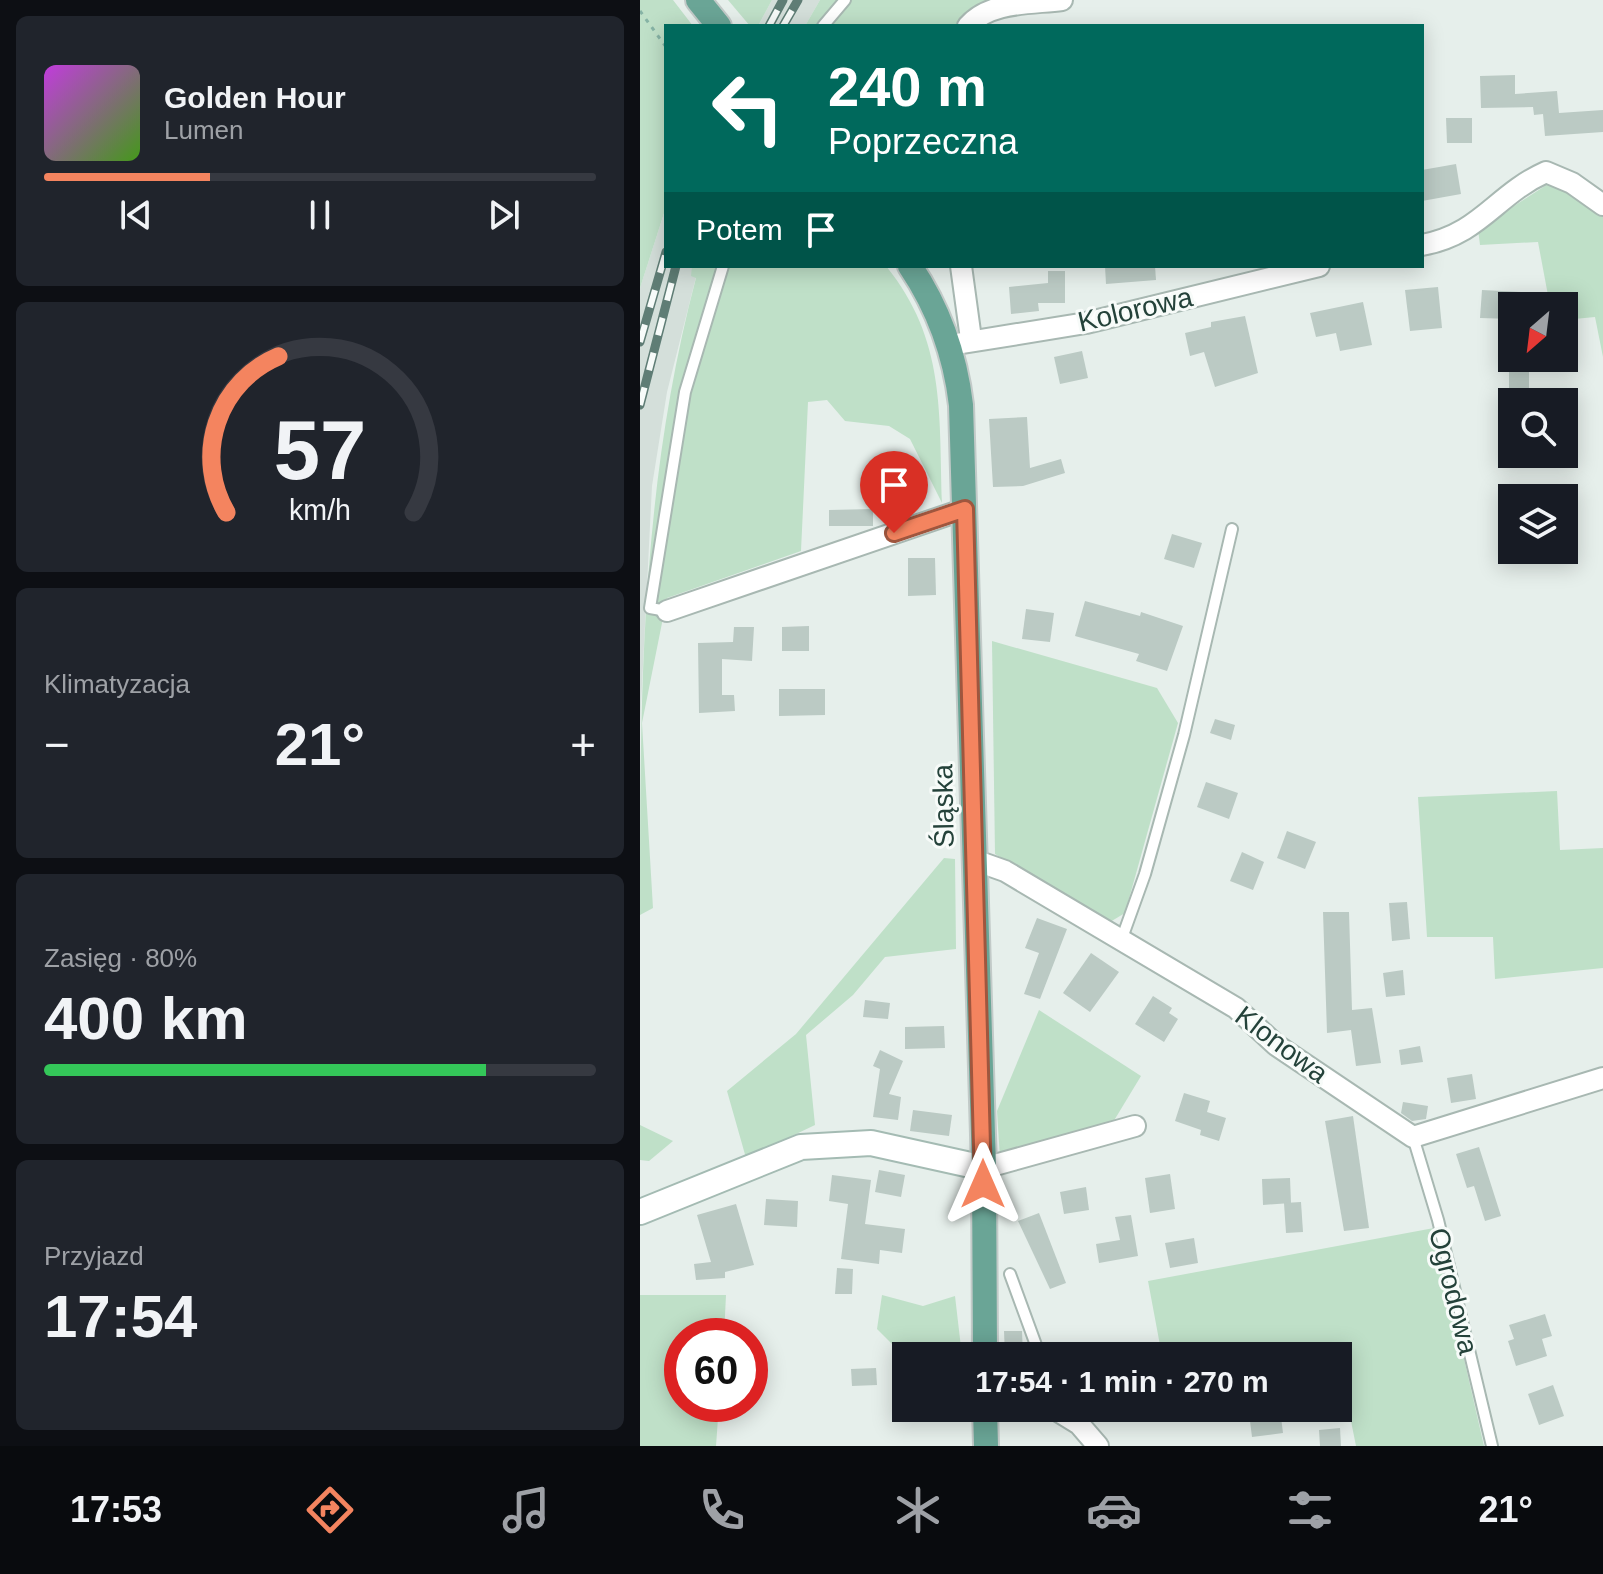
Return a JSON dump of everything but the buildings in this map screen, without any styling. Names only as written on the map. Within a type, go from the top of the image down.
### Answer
[{"type":"main road","points":[[698,0],[717,24]]},
{"type":"main road","name":"Śląska","points":[[911,268],[960,342],[984,1168],[985,1342]]},
{"type":"main road","points":[[985,1422],[986,1446]]},
{"type":"street","points":[[970,24],[977,16],[992,9],[1062,0]]},
{"type":"street","points":[[1424,245],[1450,240],[1472,226],[1521,183],[1546,172],[1572,183],[1603,205]]},
{"type":"street","points":[[960,342],[961,268]]},
{"type":"street","name":"Kolorowa","points":[[960,342],[1086,323],[1311,268]]},
{"type":"street","points":[[667,611],[965,509]]},
{"type":"street","name":"Klonowa","points":[[974,860],[1005,871],[1236,1008],[1276,1045],[1413,1137]]},
{"type":"street","points":[[1413,1137],[1438,1132],[1603,1078]]},
{"type":"street","points":[[640,1212],[801,1147],[871,1143],[984,1168],[1135,1126]]},
{"type":"street","points":[[1076,1422],[1098,1446]]},
{"type":"lane","points":[[825,24],[845,0]]},
{"type":"lane","points":[[667,611],[650,608],[685,392],[722,268]]},
{"type":"lane","points":[[1122,938],[1145,874],[1184,735],[1232,529]]},
{"type":"lane","name":"Ogrodowa","points":[[1413,1137],[1438,1220],[1492,1446]]},
{"type":"lane","points":[[1010,1274],[1035,1342]]},
{"type":"path","points":[[640,11],[664,44]]},
{"type":"shaded area","points":[[772,0],[820,0],[806,24],[759,24]]},
{"type":"shaded area","points":[[664,213],[664,268],[693,268],[696,277],[667,392],[652,486],[640,724],[640,288]]},
{"type":"green space","points":[[640,0],[673,0],[691,24],[664,24],[664,213],[640,288]]},
{"type":"green space","points":[[728,0],[772,0],[759,24],[748,24]]},
{"type":"green space","points":[[820,0],[993,0],[964,24],[806,24]]},
{"type":"green space","points":[[1548,184],[1575,195],[1603,215],[1603,357],[1595,317],[1578,319],[1578,292],[1547,292],[1538,242],[1480,245],[1478,229]]},
{"type":"green space","points":[[692,268],[887,268],[906,294],[929,350],[939,408],[942,503],[910,439],[889,426],[845,421],[827,400],[808,402],[801,551],[667,598],[642,723],[653,908],[640,915],[641,754],[643,674],[647,595],[664,436],[696,278],[691,276]]},
{"type":"green space","points":[[992,641],[1157,688],[1178,723],[1125,913],[1110,922],[995,854]]},
{"type":"green space","points":[[1557,791],[1560,850],[1603,848],[1603,968],[1495,979],[1493,937],[1427,937],[1418,797]]},
{"type":"green space","points":[[944,858],[955,859],[956,949],[885,957],[853,995],[806,1035],[815,1125],[746,1158],[727,1091],[796,1034]]},
{"type":"green space","points":[[1039,1010],[1141,1076],[1101,1142],[1001,1174],[997,1111]]},
{"type":"green space","points":[[640,1125],[673,1141],[649,1161],[640,1160]]},
{"type":"green space","points":[[1434,1228],[1484,1446],[1356,1446],[1351,1422],[1352,1342],[1159,1342],[1148,1281]]},
{"type":"green space","points":[[640,1295],[726,1295],[725,1318],[664,1318],[664,1422],[718,1422],[716,1446],[640,1446]]},
{"type":"green space","points":[[882,1295],[923,1306],[955,1296],[960,1342],[892,1344],[877,1329]]},
{"type":"railway","points":[[770,24],[783,0]]},
{"type":"railway","points":[[784,24],[798,0]]},
{"type":"railway","points":[[640,342],[664,259]]},
{"type":"railway","points":[[640,405],[675,268]]},
{"type":"route","points":[[894,533],[965,509],[983,1184]]}]
